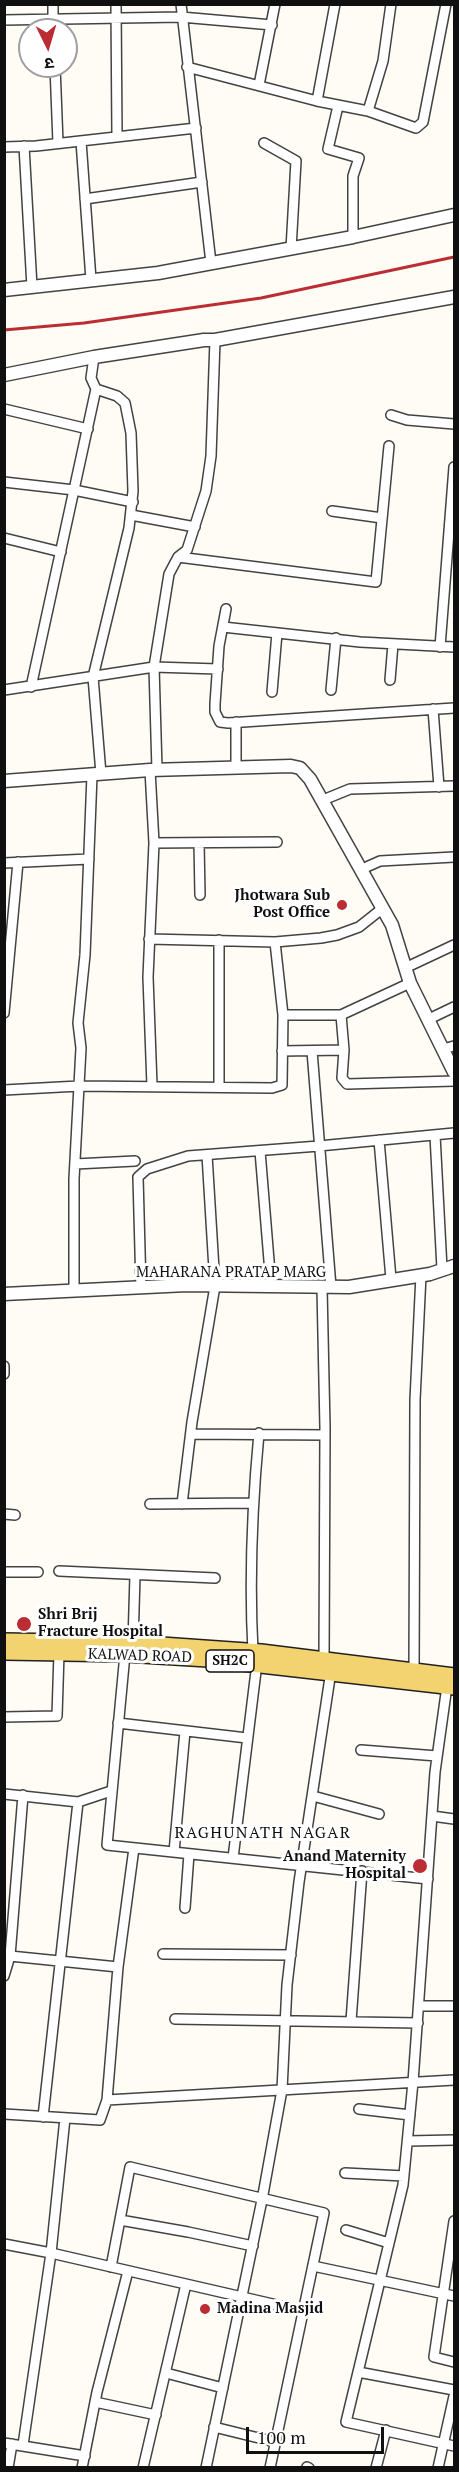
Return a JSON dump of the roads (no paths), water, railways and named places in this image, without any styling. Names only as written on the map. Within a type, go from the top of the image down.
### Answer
[{"type":"main road","name":"KALWAD ROAD","points":[[4,1641],[255,1657],[414,1671],[452,1683]]},
{"type":"main road","name":"KALWAD ROAD","points":[[4,1652],[59,1653],[129,1648]]},
{"type":"main road","name":"KALWAD ROAD","points":[[329,1664],[452,1683]]},
{"type":"street","points":[[52,18],[53,4]]},
{"type":"street","points":[[116,4],[117,137]]},
{"type":"street","points":[[181,4],[211,263]]},
{"type":"street","points":[[259,85],[276,4]]},
{"type":"street","points":[[317,101],[335,4]]},
{"type":"street","points":[[368,111],[382,61],[391,4]]},
{"type":"street","points":[[187,67],[317,101],[368,111],[416,128],[423,122],[446,4]]},
{"type":"street","points":[[78,18],[181,17],[272,24]]},
{"type":"street","points":[[55,78],[58,143]]},
{"type":"street","points":[[338,106],[328,149],[359,158],[353,176],[353,237]]},
{"type":"street","points":[[4,147],[196,128]]},
{"type":"street","points":[[81,141],[91,280]]},
{"type":"street","points":[[264,143],[296,161],[291,249]]},
{"type":"street","points":[[24,146],[32,287]]},
{"type":"street","points":[[85,199],[202,182]]},
{"type":"street","points":[[4,290],[158,273],[353,237],[454,215]]},
{"type":"street","points":[[4,375],[94,357],[214,340],[454,297]]},
{"type":"street","points":[[152,1086],[148,977],[154,843],[154,667],[169,574],[178,557],[187,550],[206,491],[211,456],[214,340]]},
{"type":"street","points":[[31,687],[96,389],[92,378],[94,357]]},
{"type":"street","points":[[74,1291],[75,1164],[81,1048],[78,1023],[85,955],[89,859],[96,774],[93,677],[112,606],[133,502],[131,433],[125,403],[117,396],[96,389]]},
{"type":"street","points":[[4,409],[88,429]]},
{"type":"street","points":[[391,415],[407,420],[454,424]]},
{"type":"street","points":[[178,557],[376,582],[389,446]]},
{"type":"street","points":[[441,647],[454,467]]},
{"type":"street","points":[[4,482],[74,490],[133,502]]},
{"type":"street","points":[[332,511],[382,518]]},
{"type":"street","points":[[131,514],[195,527]]},
{"type":"street","points":[[4,538],[61,552]]},
{"type":"street","points":[[444,584],[454,585]]},
{"type":"street","points":[[226,609],[215,704],[220,722],[454,708]]},
{"type":"street","points":[[223,627],[393,644],[454,647]]},
{"type":"street","points":[[272,692],[277,633]]},
{"type":"street","points":[[331,690],[336,638]]},
{"type":"street","points":[[390,680],[393,644]]},
{"type":"street","points":[[4,690],[154,667],[218,669]]},
{"type":"street","points":[[433,709],[439,787]]},
{"type":"street","points":[[236,722],[236,767]]},
{"type":"street","points":[[4,781],[154,770],[291,766],[300,768],[323,800],[393,925],[405,968],[429,1019],[449,1047],[454,1072]]},
{"type":"street","points":[[323,800],[350,789],[454,786]]},
{"type":"street","points":[[154,843],[277,842]]},
{"type":"street","points":[[199,843],[200,895]]},
{"type":"street","points":[[362,869],[380,861],[454,857]]},
{"type":"street","points":[[4,863],[89,859]]},
{"type":"street","points":[[4,1013],[18,862]]},
{"type":"street","points":[[149,939],[275,942],[337,935],[358,927],[383,908]]},
{"type":"street","points":[[219,940],[219,1087]]},
{"type":"street","points":[[4,1090],[79,1086],[272,1088],[282,1085],[283,1016],[275,942]]},
{"type":"street","points":[[405,968],[454,945]]},
{"type":"street","points":[[283,1016],[341,1014],[411,982]]},
{"type":"street","points":[[429,1019],[454,1008]]},
{"type":"street","points":[[341,1014],[344,1050],[342,1078],[351,1086],[454,1081]]},
{"type":"street","points":[[282,1051],[344,1050]]},
{"type":"street","points":[[206,2468],[253,2246],[282,2090],[291,1955],[329,1664],[325,1435],[326,1287],[312,1051]]},
{"type":"street","points":[[141,1288],[138,1178],[147,1169],[188,1156],[319,1146],[454,1132]]},
{"type":"street","points":[[435,1135],[442,1269]]},
{"type":"street","points":[[379,1140],[391,1279]]},
{"type":"street","points":[[260,1151],[271,1285]]},
{"type":"street","points":[[182,1504],[215,1286],[207,1155]]},
{"type":"street","points":[[75,1164],[135,1161]]},
{"type":"street","name":"MAHARANA PRATAP MARG","points":[[4,1294],[215,1286],[349,1287],[421,1275],[454,1266]]},
{"type":"street","points":[[414,1671],[415,1400],[421,1275]]},
{"type":"street","points":[[4,1366],[4,1374]]},
{"type":"street","points":[[191,1434],[325,1435]]},
{"type":"street","points":[[233,1858],[255,1657],[250,1589],[258,1434]]},
{"type":"street","points":[[150,1504],[253,1503]]},
{"type":"street","points":[[4,1514],[15,1515]]},
{"type":"street","points":[[58,1571],[214,1578]]},
{"type":"street","points":[[4,1572],[38,1572]]},
{"type":"street","points":[[135,1575],[107,1845],[428,1879]]},
{"type":"street","points":[[4,1717],[57,1716],[59,1653]]},
{"type":"street","points":[[452,1683],[437,1756],[414,2082],[404,2176],[346,2422],[454,2446]]},
{"type":"street","points":[[118,1723],[247,1738]]},
{"type":"street","points":[[174,1852],[185,1731]]},
{"type":"street","points":[[361,1750],[437,1756]]},
{"type":"street","points":[[4,1794],[78,1802],[111,1791]]},
{"type":"street","points":[[4,1976],[10,1956],[23,1795]]},
{"type":"street","points":[[313,1796],[380,1814]]},
{"type":"street","points":[[43,2117],[78,1802]]},
{"type":"street","points":[[432,1816],[454,1819]]},
{"type":"street","points":[[4,2114],[100,2120],[107,2100],[118,1967],[134,1848]]},
{"type":"street","points":[[185,1908],[189,1854]]},
{"type":"street","points":[[351,2021],[362,1871]]},
{"type":"street","points":[[163,1954],[291,1955]]},
{"type":"street","points":[[10,1956],[118,1967]]},
{"type":"street","points":[[419,2007],[454,2006]]},
{"type":"street","points":[[175,2019],[286,2019],[418,2023]]},
{"type":"street","points":[[107,2100],[454,2080]]},
{"type":"street","points":[[359,2109],[410,2115]]},
{"type":"street","points":[[23,2445],[51,2253],[65,2118]]},
{"type":"street","points":[[408,2141],[454,2140]]},
{"type":"street","points":[[111,2267],[130,2167],[324,2213],[270,2468]]},
{"type":"street","points":[[345,2173],[404,2176]]},
{"type":"street","points":[[120,2220],[253,2246]]},
{"type":"street","points":[[454,2221],[434,2357],[454,2362]]},
{"type":"street","points":[[346,2230],[389,2242]]},
{"type":"street","points":[[4,2244],[303,2312]]},
{"type":"street","points":[[313,2265],[454,2296]]},
{"type":"street","points":[[82,2468],[95,2402],[128,2271]]},
{"type":"street","points":[[143,2468],[186,2284]]},
{"type":"street","points":[[358,2372],[454,2390]]},
{"type":"street","points":[[166,2373],[223,2388]]},
{"type":"street","points":[[438,2468],[454,2396]]},
{"type":"street","points":[[95,2402],[156,2415]]},
{"type":"street","points":[[214,2427],[275,2442]]},
{"type":"street","points":[[376,2468],[386,2430]]},
{"type":"street","points":[[8,2468],[8,2444],[84,2456]]},
{"type":"railway","points":[[4,330],[84,323],[261,298],[454,257]]},
{"type":"place","name":"Jhotwara Sub Post Office","points":[[342,905]]},
{"type":"place","name":"Shri Brij Fracture Hospital","points":[[24,1624]]},
{"type":"place","name":"Anand Maternity Hospital","points":[[420,1866]]},
{"type":"place","name":"Madina Masjid","points":[[205,2309]]},
{"type":"district","name":"RAGHUNATH NAGAR","points":[[263,1833]]}]
